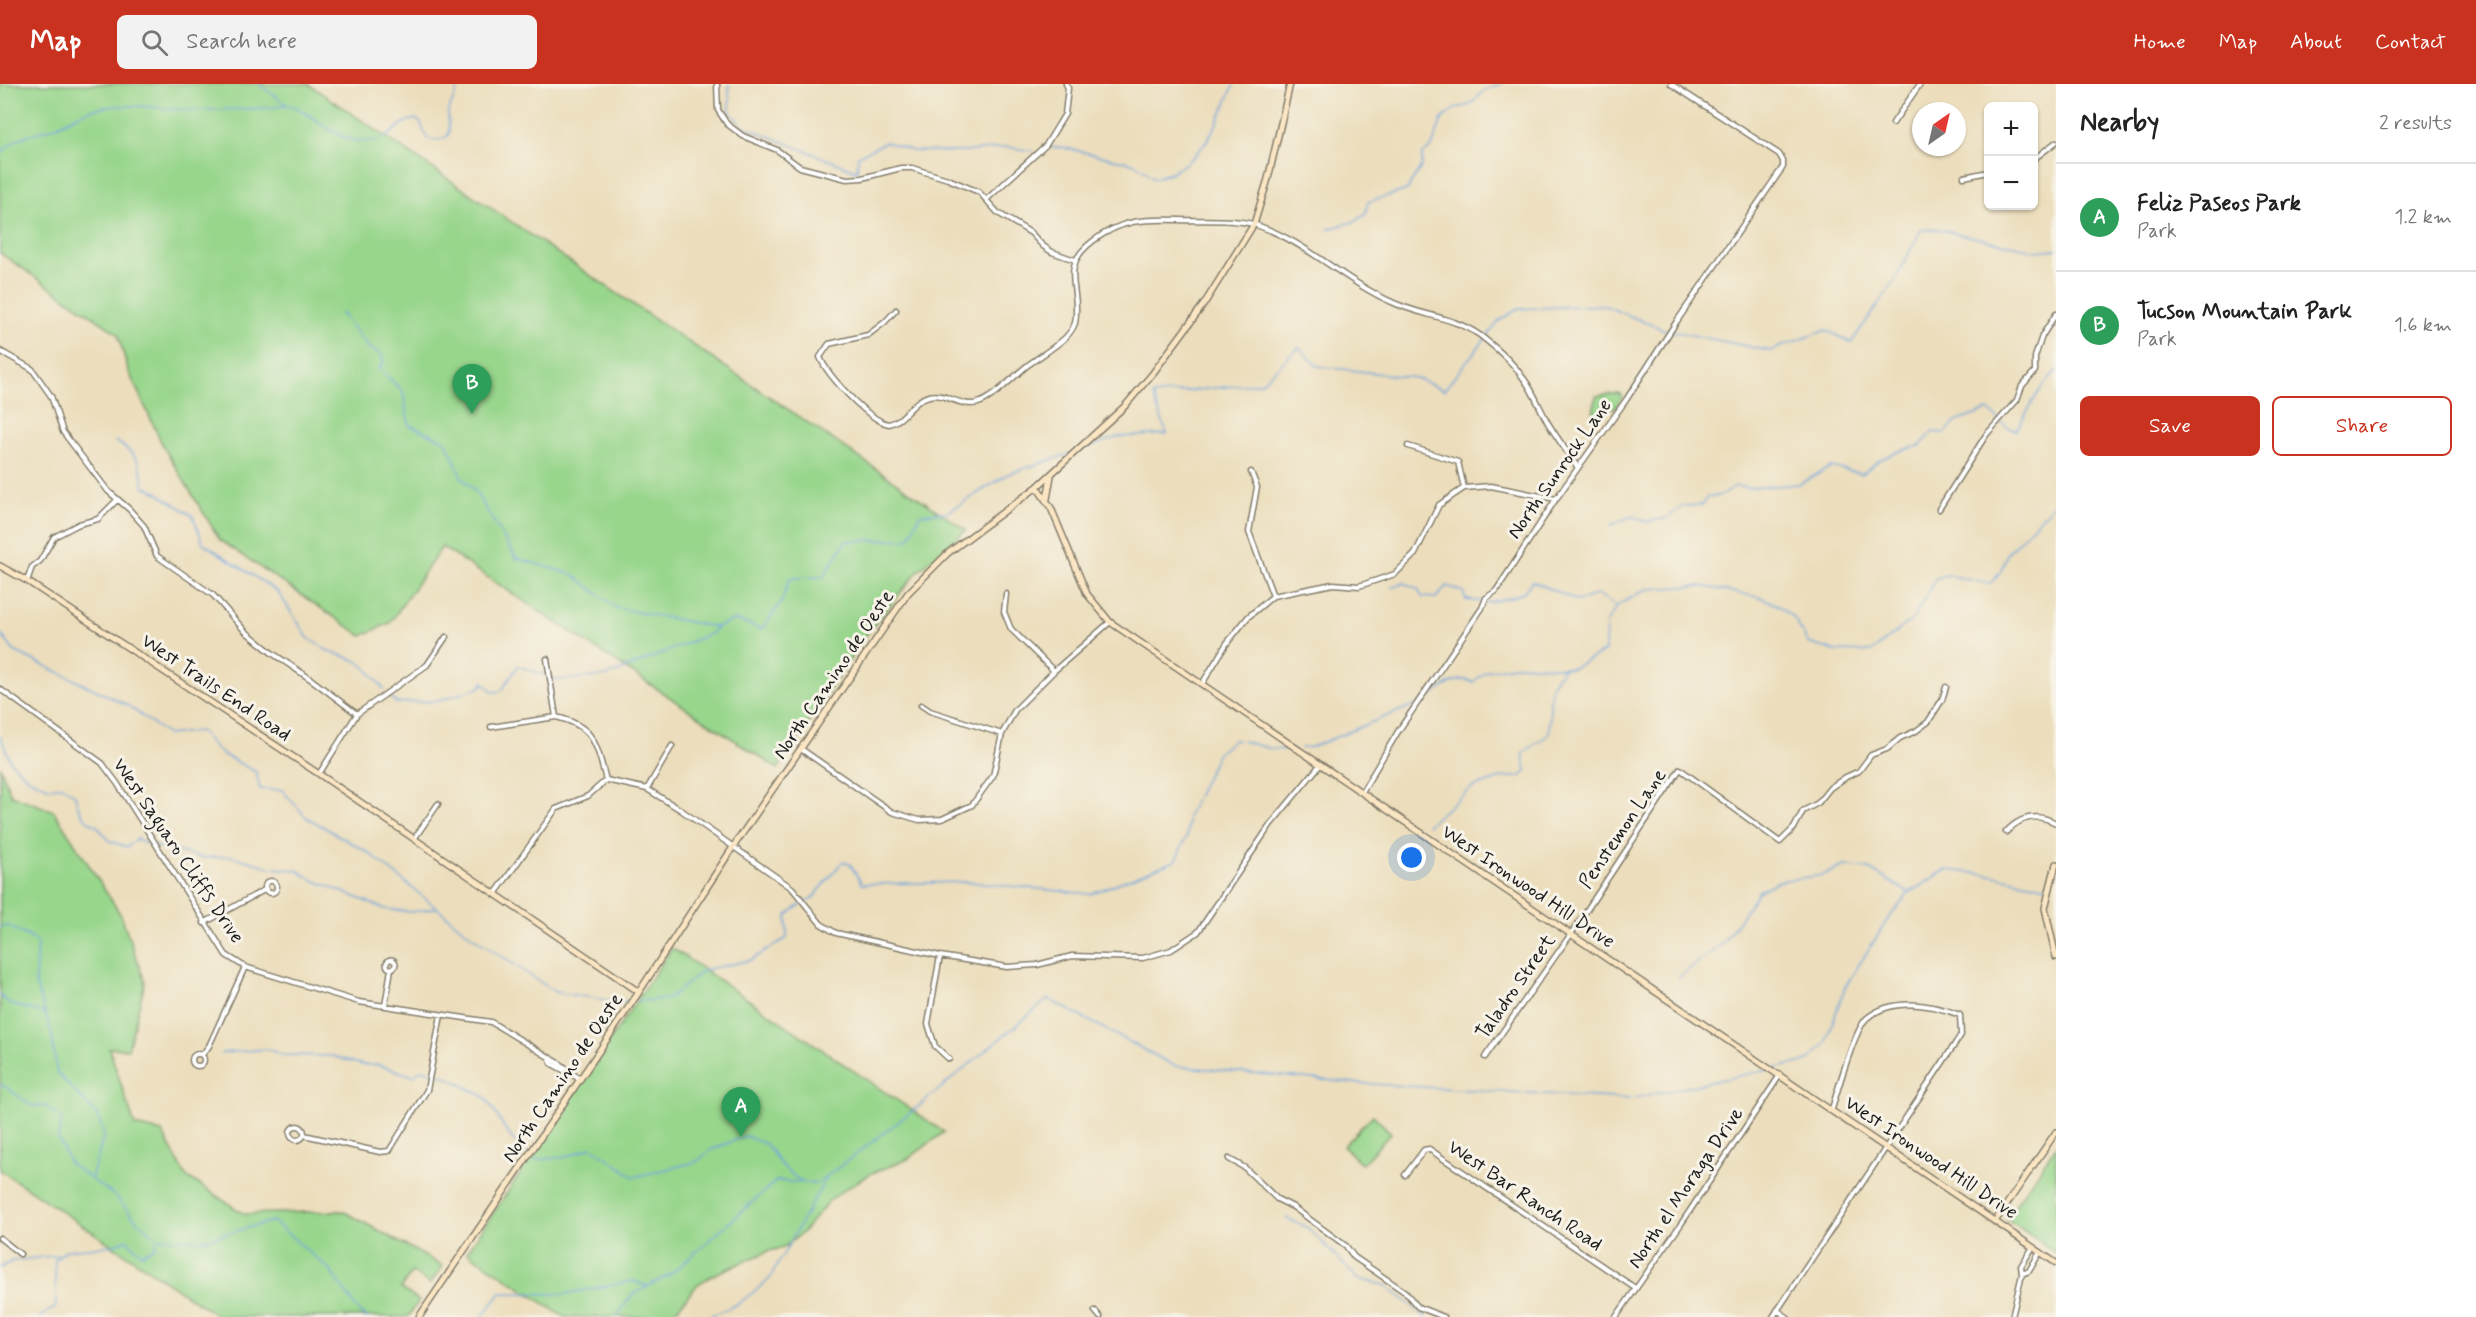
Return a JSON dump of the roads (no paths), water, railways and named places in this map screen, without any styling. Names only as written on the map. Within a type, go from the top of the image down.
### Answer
[{"type":"street","points":[[717,84],[718,110],[727,124],[743,136],[777,150],[800,167],[848,179],[861,178],[889,169],[912,168],[963,184],[979,192],[998,213],[1031,233],[1043,246],[1062,257],[1075,260]]},
{"type":"street","points":[[987,199],[1046,145],[1065,114],[1068,87],[1066,84]]},
{"type":"street","name":"North Camino de Oeste","points":[[419,1317],[639,992],[734,847],[908,593],[948,553],[1037,487],[1141,389],[1217,285],[1254,224],[1268,180],[1290,84]]},
{"type":"street","name":"North Sunrock Lane","points":[[1361,793],[1399,730],[1477,616],[1486,598],[1496,591],[1556,498],[1779,173],[1783,161],[1779,154],[1671,84]]},
{"type":"street","points":[[1893,123],[1920,84]]},
{"type":"street","points":[[2038,156],[2056,142]]},
{"type":"street","points":[[1964,177],[1984,173]]},
{"type":"street","points":[[896,310],[877,330],[860,340],[829,344],[820,357],[846,392],[879,420],[894,423],[915,404],[928,396],[942,397],[966,404],[977,404],[984,401],[1063,340],[1075,323],[1075,295],[1071,280],[1075,260],[1083,249],[1115,227],[1133,221],[1155,219],[1254,224],[1278,234],[1313,254],[1363,288],[1396,304],[1443,317],[1465,326],[1484,338],[1525,380],[1548,423],[1578,468]]},
{"type":"street","points":[[1939,509],[1986,435],[2017,400],[2022,386],[2034,371],[2035,357],[2042,336],[2056,314]]},
{"type":"street","points":[[0,351],[32,369],[51,396],[63,432],[117,500],[129,509],[144,526],[157,556],[213,595],[245,631],[272,653],[357,714]]},
{"type":"street","points":[[1408,446],[1458,462],[1464,488]]},
{"type":"street","points":[[1251,472],[1257,487],[1249,532],[1273,596]]},
{"type":"street","points":[[1048,504],[1046,494],[1052,473]]},
{"type":"street","points":[[1201,685],[1227,643],[1248,617],[1273,596],[1333,584],[1359,586],[1395,574],[1415,554],[1439,505],[1464,488],[1491,486],[1556,498]]},
{"type":"street","name":"West Ironwood Hill Drive","points":[[1037,487],[1048,504],[1087,594],[1110,622],[1832,1109],[2056,1263]]},
{"type":"street","points":[[27,581],[32,567],[40,561],[54,537],[78,524],[98,519],[117,500]]},
{"type":"street","name":"West Trails End Road","points":[[0,566],[27,581],[319,774],[639,992]]},
{"type":"street","points":[[1006,594],[1004,612],[1011,629],[1054,670]]},
{"type":"street","points":[[801,749],[892,812],[919,820],[942,819],[972,805],[993,776],[1002,734],[1015,710],[1054,670],[1110,622]]},
{"type":"street","points":[[319,774],[357,714],[427,665],[446,638]]},
{"type":"street","points":[[547,659],[556,717]]},
{"type":"street","name":"Penstemon Lane","points":[[1571,934],[1680,769],[1779,842],[1794,828],[1803,812],[1818,803],[1830,788],[1859,771],[1871,755],[1887,749],[1900,738],[1916,731],[1928,722],[1942,700],[1946,687]]},
{"type":"street","name":"West Saguaro Cliffs Drive","points":[[0,689],[102,763],[117,783],[204,923],[226,954],[245,967],[359,1002],[491,1022],[511,1032],[575,1073],[580,1079]]},
{"type":"street","points":[[921,705],[930,711],[1002,734]]},
{"type":"street","points":[[491,727],[556,717],[574,721],[595,741],[606,780]]},
{"type":"street","points":[[647,789],[672,746]]},
{"type":"street","points":[[606,780],[647,789],[792,888],[821,924],[836,933],[940,956],[1007,967],[1037,965],[1072,956],[1143,958],[1171,950],[1198,932],[1271,824],[1320,765]]},
{"type":"street","points":[[495,894],[556,809],[588,796],[606,780]]},
{"type":"street","points":[[414,839],[438,804]]},
{"type":"street","points":[[2006,832],[2013,825],[2037,816],[2056,823]]},
{"type":"street","points":[[2056,864],[2045,908],[2056,957]]},
{"type":"street","points":[[204,923],[266,890]]},
{"type":"street","name":"Taladro Street","points":[[1485,1058],[1571,934]]},
{"type":"street","points":[[940,956],[927,1024],[934,1046],[949,1059]]},
{"type":"street","points":[[202,1055],[209,1046],[245,967]]},
{"type":"street","points":[[385,1006],[391,969]]},
{"type":"street","points":[[1773,1317],[1961,1035],[1960,1015],[1939,1007],[1894,1004],[1865,1019],[1845,1064],[1832,1109]]},
{"type":"street","points":[[304,1134],[388,1155],[427,1090],[441,1015]]},
{"type":"street","name":"North el Moraga Drive","points":[[1616,1317],[1780,1075]]},
{"type":"street","points":[[1996,1221],[2056,1132]]},
{"type":"street","name":"West Bar Ranch Road","points":[[1405,1175],[1424,1150],[1430,1149],[1635,1288]]},
{"type":"street","points":[[1229,1158],[1245,1168],[1277,1199],[1293,1207],[1346,1246],[1354,1257],[1405,1292],[1418,1307],[1444,1317]]},
{"type":"street","points":[[0,1238],[20,1254]]},
{"type":"street","points":[[2012,1317],[2022,1274],[2021,1266],[2033,1246]]},
{"type":"street","points":[[2022,1274],[2030,1271],[2040,1252]]},
{"type":"street","points":[[1777,1310],[1787,1317]]},
{"type":"street","points":[[1095,1311],[1100,1317]]},
{"type":"waterway","points":[[259,84],[287,105]]},
{"type":"waterway","points":[[0,156],[4,149],[17,140],[54,127],[87,111],[114,106],[205,110],[270,108],[286,105],[302,111],[330,130],[352,139],[363,141],[382,139],[401,125],[415,119],[420,122],[427,138],[439,140],[449,134],[448,112],[460,84]]},
{"type":"waterway","points":[[729,84],[730,112],[743,126],[857,171],[858,156],[886,142],[913,151],[964,152],[1008,147],[1032,151]]},
{"type":"waterway","points":[[1052,148],[1061,147],[1136,164],[1154,178],[1171,172],[1196,154],[1214,129],[1234,84]]},
{"type":"waterway","points":[[1328,229],[1353,222],[1365,215],[1368,202],[1407,190],[1422,165],[1422,155],[1432,147],[1442,119],[1456,108],[1470,105],[1485,90],[1501,84]]},
{"type":"waterway","points":[[1082,449],[1118,437],[1167,434],[1153,395],[1261,383],[1299,347],[1317,366],[1416,378],[1444,390],[1500,320],[1518,309],[1603,305],[1662,329],[1770,351],[1826,330],[1851,343],[1895,280],[1921,230],[1936,229],[2037,251],[2056,249]]},
{"type":"waterway","points":[[341,313],[368,347],[382,355],[383,363],[379,369],[403,391],[409,425],[446,441],[462,478],[475,491],[516,558],[574,575],[616,608],[716,627]]},
{"type":"waterway","points":[[1611,525],[1632,516],[1647,522],[1667,518],[1683,506],[1702,505],[1707,497],[1723,495],[1735,486],[1748,488],[1799,484],[1831,467],[1862,474],[1879,460],[1902,450],[1920,446],[1933,432],[1945,433],[1956,422],[1988,410],[2008,428],[2016,430],[2040,390],[2056,371]]},
{"type":"waterway","points":[[115,441],[137,460],[144,488],[150,488],[193,516],[203,543],[278,592],[308,638],[326,650],[357,661],[384,689]]},
{"type":"waterway","points":[[553,678],[558,680],[607,676],[712,633],[717,627],[734,620],[762,629],[781,603],[790,578],[823,577],[846,541],[909,539],[920,514],[948,512],[1008,474],[1069,454]]},
{"type":"waterway","points":[[1418,703],[1451,683],[1458,680],[1473,682],[1487,671],[1518,665],[1573,668],[1605,651],[1606,623],[1618,605],[1647,589],[1701,586],[1763,598],[1779,606],[1794,618],[1808,643],[1835,651],[1871,652],[1913,619],[1936,578],[1947,575],[1990,584],[2000,573],[2008,552],[2056,502]]},
{"type":"waterway","points":[[1392,588],[1404,583],[1418,589],[1422,597],[1436,598],[1447,586],[1463,592],[1466,600],[1489,602],[1523,593],[1532,581],[1578,601],[1598,594],[1616,607]]},
{"type":"waterway","points":[[0,633],[14,651],[127,705],[168,735],[200,731],[220,753],[256,772],[260,789],[282,790],[306,817],[369,853],[473,937],[555,992],[618,1002],[629,1001]]},
{"type":"waterway","points":[[389,695],[396,703],[438,701],[481,687],[483,682],[493,692],[501,691],[518,666],[548,676]]},
{"type":"waterway","points":[[1427,825],[1471,788],[1504,777],[1520,777],[1526,771],[1523,753],[1549,734],[1551,686],[1564,667]]},
{"type":"waterway","points":[[1301,748],[1312,747],[1414,705]]},
{"type":"waterway","points":[[0,736],[11,762],[28,778],[50,788],[62,786],[75,795],[84,817],[96,825],[110,841],[127,847],[137,839],[147,844],[204,858],[231,856],[273,868],[297,870],[313,880],[385,909],[411,912],[435,908]]},
{"type":"waterway","points":[[1187,818],[1218,753],[1233,740],[1238,740]]},
{"type":"waterway","points":[[1242,741],[1272,749],[1294,750]]},
{"type":"waterway","points":[[637,1001],[668,999],[704,970],[751,960],[787,938],[787,916],[814,897],[842,862],[850,864],[862,884],[970,882],[1090,894],[1175,861],[1187,836],[1188,822]]},
{"type":"waterway","points":[[1679,977],[1723,943],[1759,891],[1779,881],[1823,875],[1844,866],[1869,869],[1909,893]]},
{"type":"waterway","points":[[1772,1069],[1808,1061],[1825,1044],[1845,987],[1888,919],[1909,893],[1946,870],[1985,874],[2048,887]]},
{"type":"waterway","points":[[0,927],[8,926],[37,941],[35,982],[51,1031],[57,1073],[98,1116],[104,1135],[91,1179]]},
{"type":"waterway","points":[[0,995],[9,1004],[44,1013]]},
{"type":"waterway","points":[[616,1317],[632,1295],[671,1274],[776,1181],[818,1183],[919,1106],[1048,999],[1175,1066],[1355,1083],[1630,1099],[1767,1070]]},
{"type":"waterway","points":[[222,1053],[267,1049],[282,1055],[332,1056],[363,1065],[379,1065],[413,1076],[422,1069],[445,1076],[485,1097],[512,1139],[528,1153]]},
{"type":"waterway","points":[[0,1087],[3,1085],[32,1106],[45,1106],[62,1119],[58,1138],[70,1164],[115,1196],[136,1220],[158,1238],[202,1240],[273,1221],[329,1269],[361,1314],[367,1317]]},
{"type":"waterway","points":[[531,1156],[535,1160],[566,1157],[592,1147],[634,1177],[696,1162],[711,1150],[745,1136],[766,1144],[781,1165],[801,1182]]},
{"type":"waterway","points":[[708,1317],[738,1304],[769,1280],[826,1178]]},
{"type":"waterway","points":[[1286,1218],[1308,1228],[1358,1279],[1385,1285],[1426,1317]]},
{"type":"waterway","points":[[40,1317],[56,1307],[55,1260],[66,1250],[108,1246],[127,1240],[142,1254],[155,1247],[157,1240]]},
{"type":"waterway","points":[[0,1268],[12,1261],[60,1255]]},
{"type":"waterway","points":[[482,1317],[501,1293],[565,1294],[633,1281],[647,1286]]},
{"type":"place","name":"Tucson Mountain Park","points":[[472,414]]},
{"type":"place","name":"Feliz Paseos Park","points":[[741,1137]]}]
